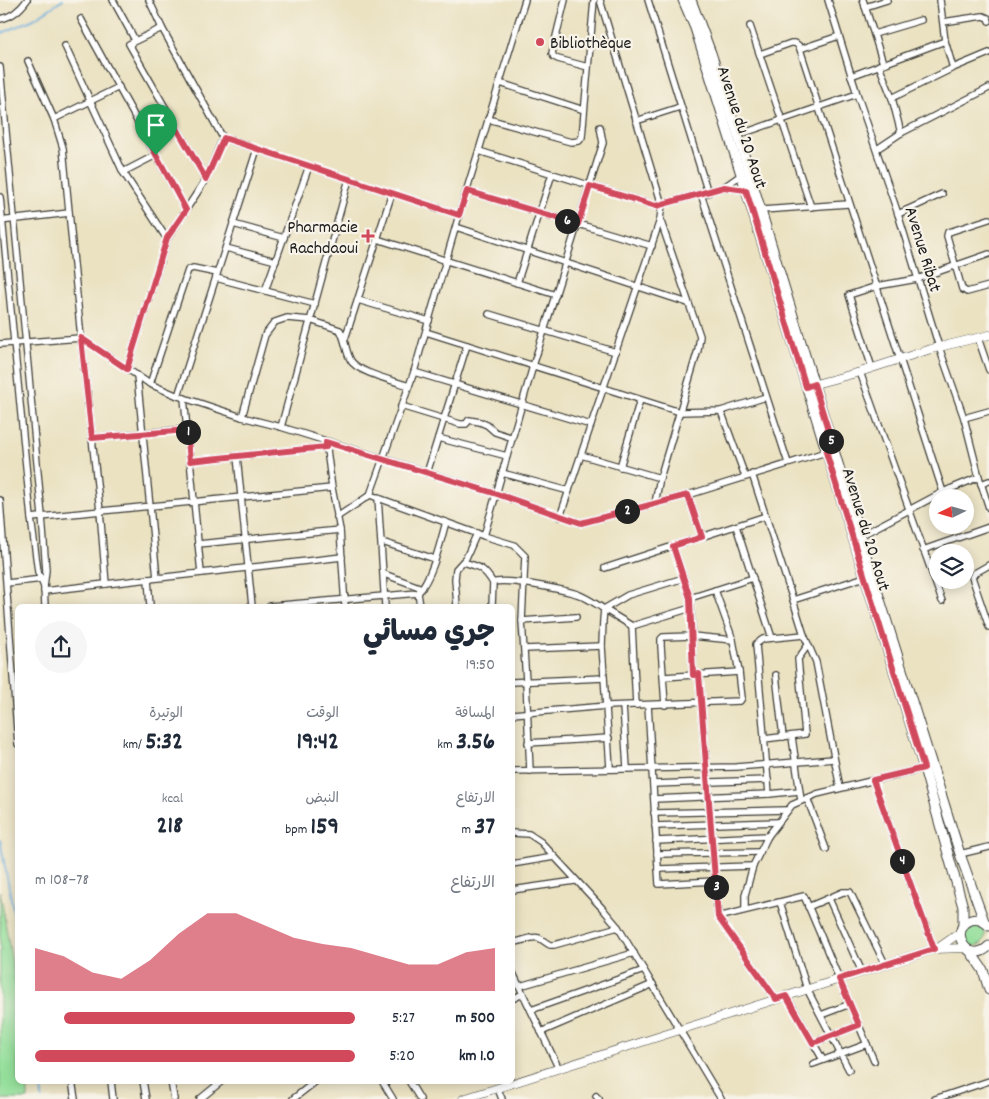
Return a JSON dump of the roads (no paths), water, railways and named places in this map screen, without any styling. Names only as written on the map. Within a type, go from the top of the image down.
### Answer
[{"type":"main road","name":"Avenue du 20 Aout","points":[[683,0],[695,28],[810,385],[865,577],[924,768],[963,907],[961,941],[983,970],[989,990]]},
{"type":"main road","name":"Avenue du 20 Aout","points":[[691,0],[705,36],[762,210],[810,385]]},
{"type":"main road","name":"Avenue du 20 Aout","points":[[830,451],[860,536],[960,854],[987,924]]},
{"type":"main road","points":[[962,929],[972,920],[987,924]]},
{"type":"main road","points":[[968,950],[980,952],[989,946]]},
{"type":"street","points":[[0,19],[8,18],[21,9],[27,0]]},
{"type":"street","points":[[113,0],[135,40]]},
{"type":"street","points":[[148,0],[224,138],[459,215]]},
{"type":"street","points":[[337,517],[370,494],[383,460],[414,372],[459,215],[525,0]]},
{"type":"street","points":[[565,0],[552,53],[558,59],[588,67]]},
{"type":"street","points":[[488,120],[576,143],[582,137],[596,0]]},
{"type":"street","points":[[560,517],[652,246],[660,220],[662,205],[596,0]]},
{"type":"street","points":[[648,0],[708,193]]},
{"type":"street","name":"Avenue Ribat","points":[[828,0],[939,347],[964,418],[989,508]]},
{"type":"street","points":[[862,0],[874,34],[901,133]]},
{"type":"street","points":[[865,7],[887,0]]},
{"type":"street","points":[[940,0],[945,41],[953,68]]},
{"type":"street","points":[[943,22],[983,16],[988,18],[989,21]]},
{"type":"street","points":[[81,19],[186,210]]},
{"type":"street","points":[[874,34],[921,20]]},
{"type":"street","points":[[750,26],[812,207]]},
{"type":"street","points":[[162,28],[129,44],[206,179]]},
{"type":"street","points":[[800,49],[839,36]]},
{"type":"street","points":[[851,76],[945,41]]},
{"type":"street","points":[[760,54],[790,43],[797,44],[800,49],[848,204],[877,286],[942,489]]},
{"type":"street","points":[[65,46],[123,172],[167,238]]},
{"type":"street","points":[[892,98],[953,68],[989,53]]},
{"type":"street","points":[[28,61],[54,119],[63,148],[106,584]]},
{"type":"street","points":[[0,67],[42,516],[43,579],[46,604]]},
{"type":"street","points":[[500,83],[584,110]]},
{"type":"street","points":[[54,119],[119,87]]},
{"type":"street","points":[[877,149],[901,133],[989,88]]},
{"type":"street","points":[[738,135],[857,94]]},
{"type":"street","points":[[636,121],[680,107]]},
{"type":"street","points":[[146,136],[172,120]]},
{"type":"street","points":[[484,536],[533,366],[603,143],[600,127]]},
{"type":"street","points":[[127,369],[167,238],[206,179],[224,138]]},
{"type":"street","points":[[201,573],[187,430],[181,397],[257,149]]},
{"type":"street","points":[[479,151],[656,206],[708,193],[724,187],[741,175]]},
{"type":"street","points":[[123,172],[156,155]]},
{"type":"street","points":[[266,291],[309,166]]},
{"type":"street","points":[[517,283],[552,174]]},
{"type":"street","points":[[281,428],[349,179]]},
{"type":"street","points":[[724,187],[746,190]]},
{"type":"street","points":[[467,191],[652,246]]},
{"type":"street","points":[[345,339],[392,193]]},
{"type":"street","points":[[701,194],[788,463]]},
{"type":"street","points":[[898,214],[942,194]]},
{"type":"street","points":[[0,197],[31,518],[43,579]]},
{"type":"street","points":[[762,210],[848,204]]},
{"type":"street","points":[[1,221],[69,213]]},
{"type":"street","points":[[989,219],[948,232],[955,265],[964,291],[967,292],[989,286]]},
{"type":"street","points":[[655,504],[660,478],[698,350],[700,336],[660,220]]},
{"type":"street","points":[[233,224],[284,238]]},
{"type":"street","points":[[456,227],[688,303]]},
{"type":"street","points":[[377,240],[556,295]]},
{"type":"street","points":[[226,248],[276,261]]},
{"type":"street","points":[[872,368],[848,295],[877,286],[917,279],[989,254]]},
{"type":"street","points":[[150,384],[188,270],[192,268],[315,304]]},
{"type":"street","points":[[358,300],[429,321]]},
{"type":"street","points":[[489,314],[616,352]]},
{"type":"street","points":[[242,417],[265,335],[276,322],[287,318],[310,320],[340,330],[345,339],[350,360],[358,369],[409,386]]},
{"type":"street","points":[[426,332],[680,412],[721,411],[766,397]]},
{"type":"street","points":[[810,385],[860,372],[899,358],[989,335]]},
{"type":"street","points":[[0,344],[81,338],[150,384],[181,397],[281,428],[326,445],[497,494],[581,523],[688,495],[830,451]]},
{"type":"street","points":[[978,338],[989,370]]},
{"type":"street","points":[[427,473],[467,345]]},
{"type":"street","points":[[414,372],[591,425]]},
{"type":"street","points":[[860,372],[942,601]]},
{"type":"street","points":[[137,375],[157,578]]},
{"type":"street","points":[[620,467],[640,400]]},
{"type":"street","points":[[401,406],[452,422],[464,424],[473,420],[487,425],[495,432],[513,438]]},
{"type":"street","points":[[721,411],[745,476]]},
{"type":"street","points":[[964,418],[989,411]]},
{"type":"street","points":[[92,438],[142,432],[187,430]]},
{"type":"street","points":[[438,438],[507,456]]},
{"type":"street","points":[[190,461],[326,445]]},
{"type":"street","points":[[326,445],[340,530],[345,603]]},
{"type":"street","points":[[581,455],[660,478]]},
{"type":"street","points":[[237,456],[252,604]]},
{"type":"street","points":[[502,473],[569,492]]},
{"type":"street","points":[[752,474],[804,635],[816,662],[840,788]]},
{"type":"street","points":[[950,489],[979,477]]},
{"type":"street","points":[[981,484],[989,481]]},
{"type":"street","points":[[31,518],[332,488]]},
{"type":"street","points":[[370,494],[484,536],[514,545],[524,556],[522,622],[530,771]]},
{"type":"street","points":[[688,495],[702,537]]},
{"type":"street","points":[[378,498],[385,604]]},
{"type":"street","points":[[860,536],[929,499]]},
{"type":"street","points":[[0,500],[15,695]]},
{"type":"street","points":[[604,568],[766,516]]},
{"type":"street","points":[[420,604],[420,591],[435,559],[446,522]]},
{"type":"street","points":[[736,526],[772,638]]},
{"type":"street","points":[[923,550],[989,527]]},
{"type":"street","points":[[198,544],[340,530]]},
{"type":"street","points":[[457,604],[456,569],[463,562],[476,533]]},
{"type":"street","points":[[382,542],[435,559]]},
{"type":"street","points":[[673,546],[690,598],[696,675],[701,704],[718,917],[776,999]]},
{"type":"street","points":[[44,589],[106,584],[342,557]]},
{"type":"street","points":[[463,562],[480,567],[486,572],[493,583],[492,604]]},
{"type":"street","points":[[989,565],[972,577],[989,627]]},
{"type":"street","points":[[384,574],[420,591]]},
{"type":"street","points":[[793,600],[865,577]]},
{"type":"street","points":[[604,608],[628,595],[684,578]]},
{"type":"street","points":[[690,598],[753,578]]},
{"type":"street","points":[[7,583],[43,579]]},
{"type":"street","points":[[148,579],[150,604]]},
{"type":"street","points":[[493,583],[500,580],[578,594],[632,626],[690,608]]},
{"type":"street","points":[[515,714],[607,706],[701,704],[741,700],[739,672],[733,640],[715,590]]},
{"type":"street","points":[[324,604],[345,603],[420,591]]},
{"type":"street","points":[[604,608],[602,646],[610,768]]},
{"type":"street","points":[[522,622],[576,617]]},
{"type":"street","points":[[632,626],[636,705]]},
{"type":"street","points":[[769,794],[756,644],[760,640],[804,635]]},
{"type":"street","points":[[665,705],[661,639],[667,636],[692,636],[733,640]]},
{"type":"street","points":[[764,739],[805,734],[798,659],[808,645]]},
{"type":"street","points":[[524,649],[602,646]]},
{"type":"street","points":[[664,677],[739,672]]},
{"type":"street","points":[[776,675],[783,738]]},
{"type":"street","points":[[515,682],[604,678]]},
{"type":"street","points":[[648,705],[659,884],[715,881]]},
{"type":"street","points":[[623,706],[627,768]]},
{"type":"street","points":[[792,737],[800,800]]},
{"type":"street","points":[[528,743],[608,738]]},
{"type":"street","points":[[515,771],[767,765],[834,759]]},
{"type":"street","points":[[745,910],[744,895],[754,866],[768,836],[787,810],[800,800],[840,788],[924,768]]},
{"type":"street","points":[[653,784],[768,780]]},
{"type":"street","points":[[873,780],[936,948]]},
{"type":"street","points":[[654,798],[769,794],[799,791]]},
{"type":"street","points":[[807,798],[826,849]]},
{"type":"street","points":[[654,813],[787,810]]},
{"type":"street","points":[[655,826],[777,822]]},
{"type":"street","points":[[515,833],[529,834],[534,837],[618,927],[721,1099]]},
{"type":"street","points":[[656,840],[768,836]]},
{"type":"street","points":[[960,854],[989,847]]},
{"type":"street","points":[[657,854],[760,852]]},
{"type":"street","points":[[515,864],[554,857]]},
{"type":"street","points":[[658,869],[754,866]]},
{"type":"street","points":[[515,890],[575,881]]},
{"type":"street","points":[[808,907],[846,891],[850,892],[885,964]]},
{"type":"street","points":[[718,917],[804,896],[874,1061]]},
{"type":"street","points":[[829,899],[862,972]]},
{"type":"street","points":[[780,902],[808,989],[849,1070]]},
{"type":"street","points":[[515,942],[534,937],[541,939],[550,946],[618,927]]},
{"type":"street","points":[[515,1083],[558,1067],[936,948],[962,929]]},
{"type":"street","points":[[936,948],[968,950]]},
{"type":"street","points":[[520,986],[634,953]]},
{"type":"street","points":[[531,1010],[644,970]]},
{"type":"street","points":[[515,977],[558,1067]]},
{"type":"street","points":[[541,1032],[653,984]]},
{"type":"street","points":[[515,998],[523,994]]},
{"type":"street","points":[[786,996],[823,1060]]},
{"type":"street","points":[[821,1015],[850,1004]]},
{"type":"street","points":[[813,1043],[859,1025]]},
{"type":"street","points":[[814,1064],[867,1044]]},
{"type":"street","points":[[935,1099],[989,1081]]},
{"type":"street","points":[[72,1084],[75,1099]]},
{"type":"street","points":[[110,1084],[113,1099]]},
{"type":"street","points":[[144,1084],[146,1099]]},
{"type":"street","points":[[172,1084],[174,1099]]},
{"type":"street","points":[[200,1099],[217,1084]]},
{"type":"street","points":[[293,1099],[312,1084]]},
{"type":"street","points":[[384,1084],[393,1099]]},
{"type":"street","points":[[411,1084],[420,1099]]},
{"type":"street","points":[[463,1099],[512,1084]]},
{"type":"street","points":[[498,1089],[502,1099]]},
{"type":"waterway","points":[[0,34],[34,19],[63,0]]},
{"type":"waterway","points":[[0,840],[15,920]]},
{"type":"waterway","points":[[41,1084],[42,1099]]},
{"type":"place","name":"Bibliothèque","points":[[540,42]]},
{"type":"place","name":"Pharmacie Rachdaoui","points":[[368,236]]}]
